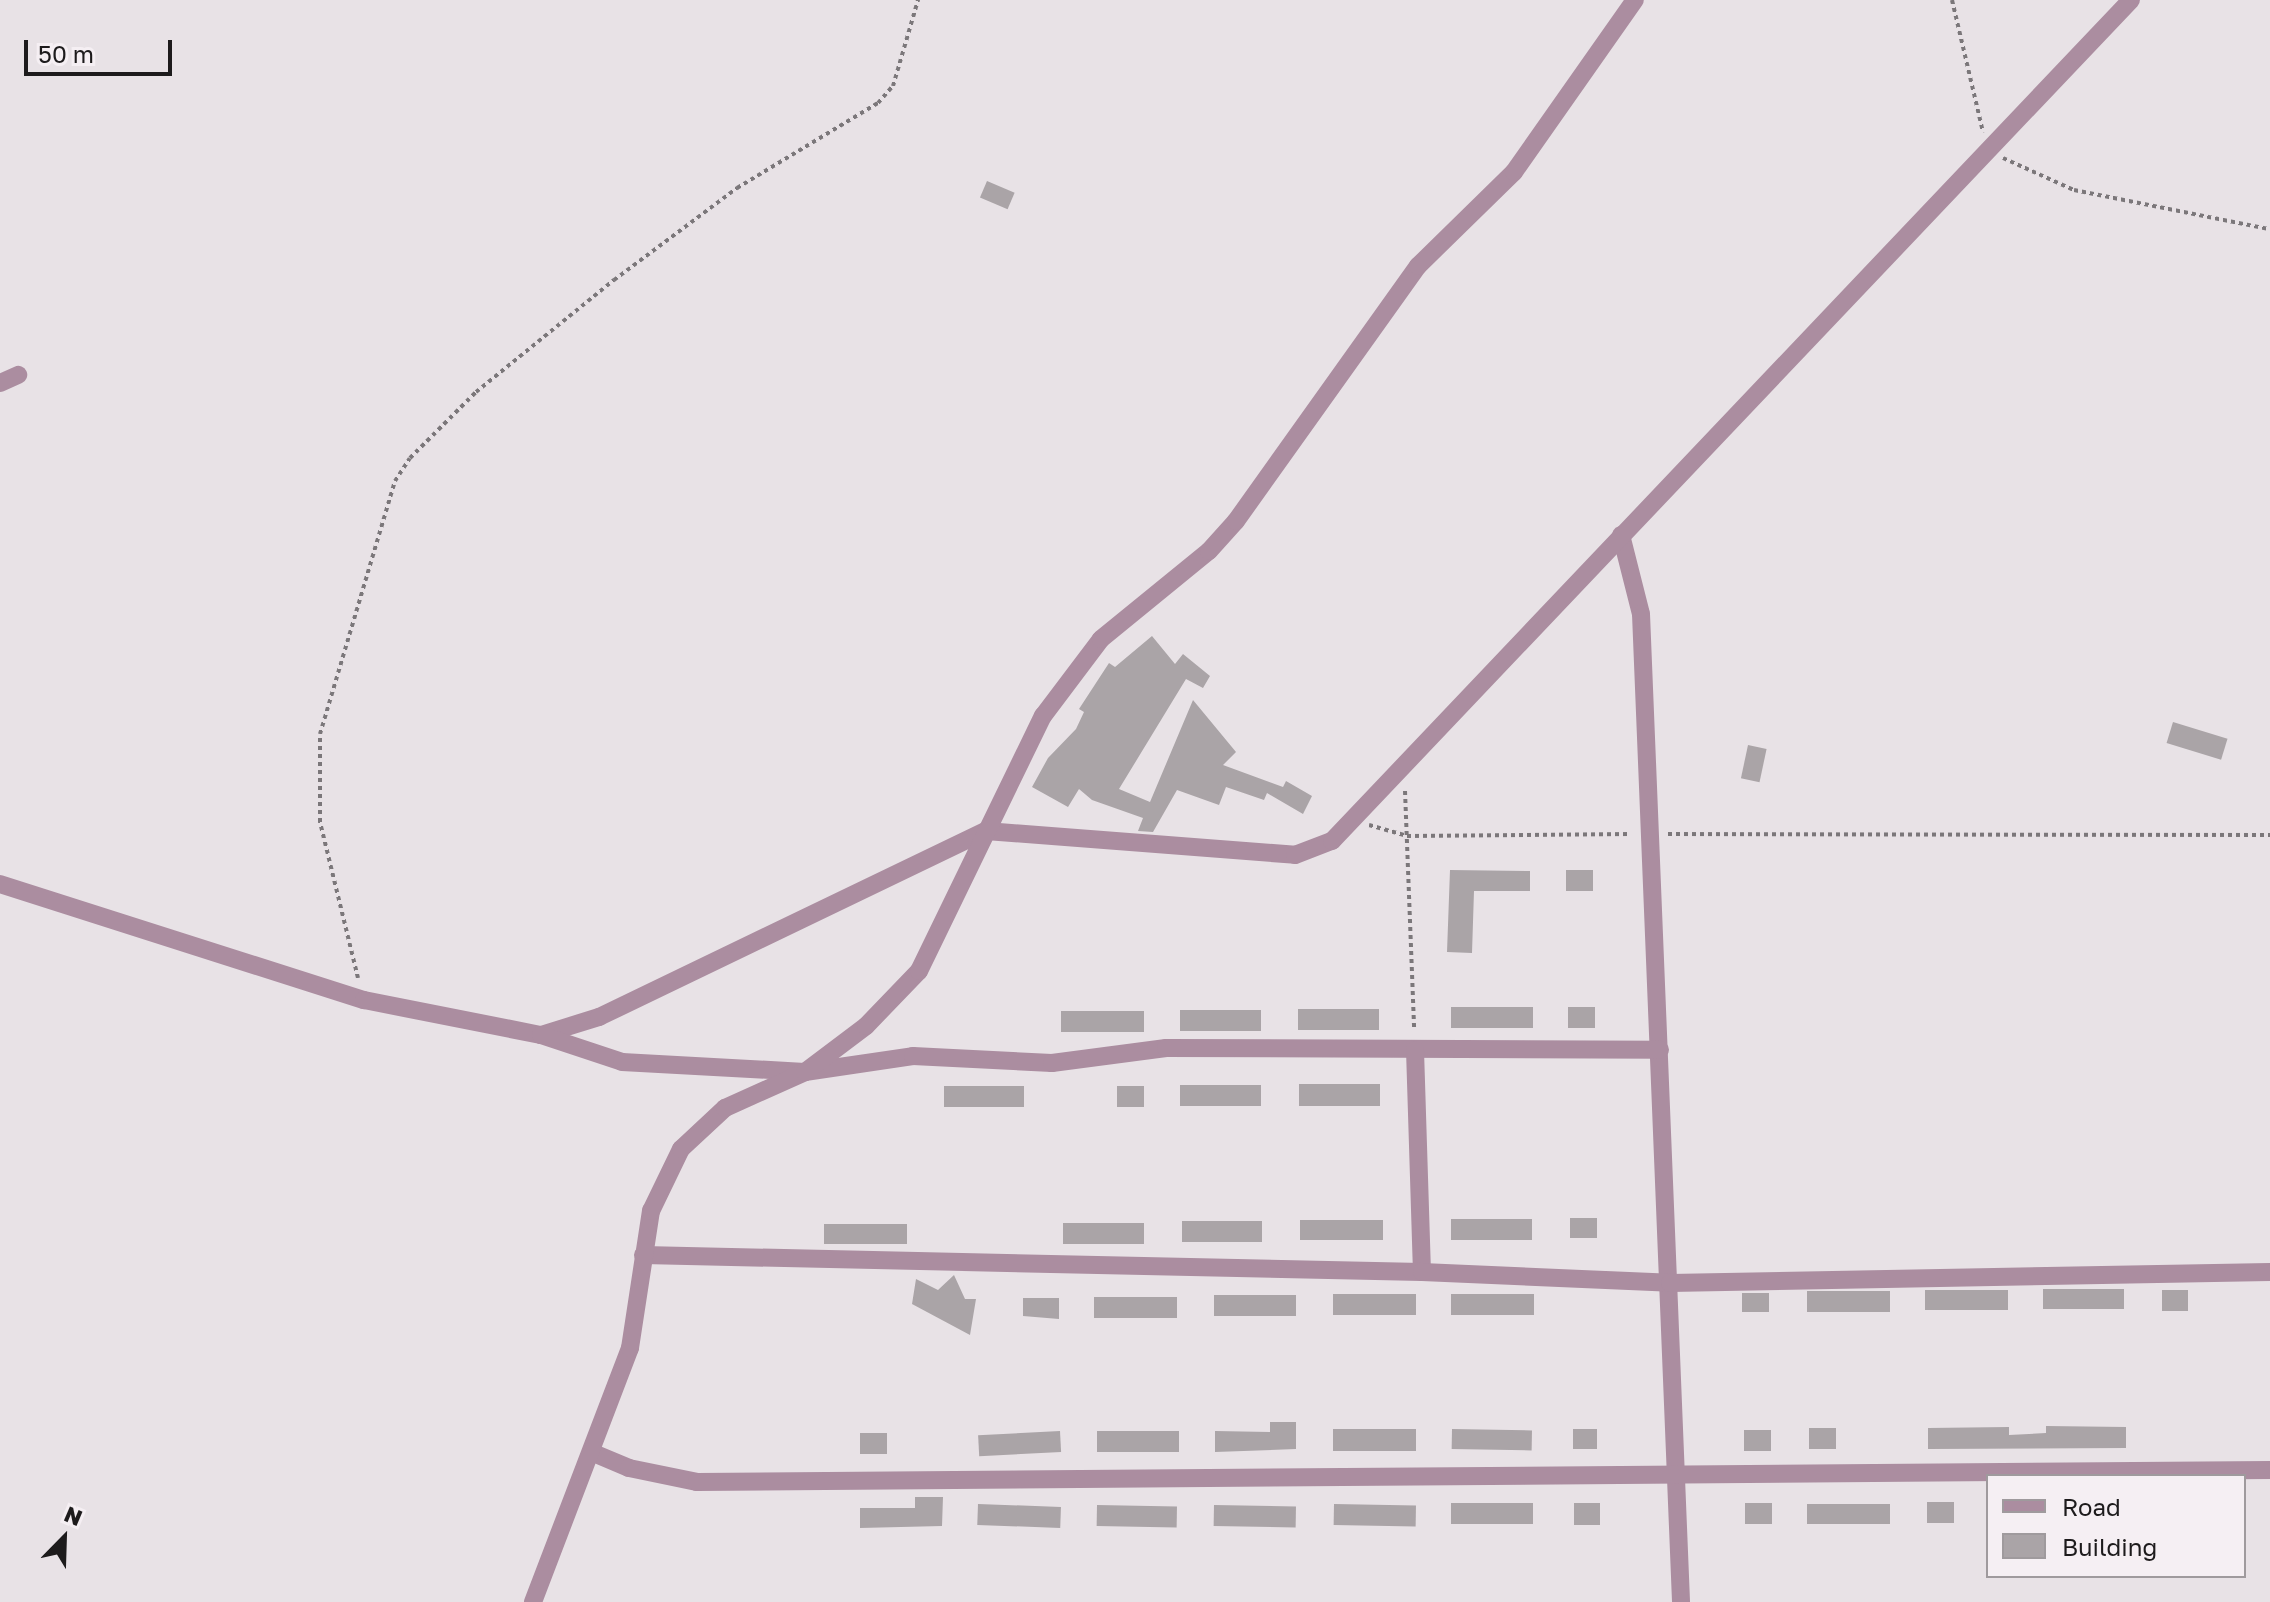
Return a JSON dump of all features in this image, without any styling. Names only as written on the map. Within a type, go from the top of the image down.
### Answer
[{"type":"street","points":[[533,1602],[630,1348],[651,1211],[681,1149],[725,1108],[805,1072],[866,1026],[919,971],[1043,716],[1101,639],[1209,551],[1236,521],[1418,266],[1514,172],[1635,0]]},
{"type":"street","points":[[541,1035],[599,1017],[986,831],[1295,855],[1332,841],[1986,149],[2131,0]]},
{"type":"street","points":[[0,383],[18,375]]},
{"type":"street","points":[[1621,535],[1641,614],[1681,1602]]},
{"type":"street","points":[[0,884],[364,1000],[541,1035],[622,1062],[805,1072],[913,1056],[1052,1063],[1166,1048],[1660,1050]]},
{"type":"street","points":[[1415,1050],[1422,1272]]},
{"type":"street","points":[[643,1255],[1422,1272],[1670,1283],[2270,1272]]},
{"type":"street","points":[[591,1452],[629,1468],[697,1482],[2270,1470]]},
{"type":"path","points":[[364,1000],[320,822],[320,734],[395,481],[410,458],[476,392],[614,280],[737,188],[878,103],[893,86],[918,0]]},
{"type":"path","points":[[1952,0],[1986,149],[2074,190],[2270,229]]},
{"type":"path","points":[[1404,764],[1415,1050]]},
{"type":"path","points":[[1352,820],[1407,836],[2270,835]]},
{"type":"building","points":[[987,181],[1015,193],[1008,209],[980,198]]},
{"type":"building","points":[[1152,636],[1175,664],[1183,654],[1210,676],[1203,688],[1186,679],[1119,789],[1150,802],[1193,700],[1236,752],[1223,765],[1283,787],[1286,781],[1312,796],[1303,814],[1267,793],[1264,800],[1226,787],[1219,805],[1177,790],[1153,832],[1138,831],[1143,818],[1092,800],[1079,789],[1068,807],[1032,787],[1048,758],[1076,729],[1084,712],[1079,709],[1109,663],[1115,667]]},
{"type":"building","points":[[2173,722],[2228,739],[2221,760],[2167,743]]},
{"type":"building","points":[[1748,745],[1767,749],[1760,782],[1741,778]]},
{"type":"building","points":[[1450,870],[1530,871],[1530,891],[1474,891],[1472,953],[1447,952]]},
{"type":"building","points":[[1566,870],[1593,870],[1593,891],[1566,891]]},
{"type":"building","points":[[1451,1007],[1533,1007],[1533,1028],[1451,1028]]},
{"type":"building","points":[[1568,1007],[1595,1007],[1595,1028],[1568,1028]]},
{"type":"building","points":[[1298,1009],[1379,1009],[1379,1030],[1298,1030]]},
{"type":"building","points":[[1180,1010],[1261,1010],[1261,1031],[1180,1031]]},
{"type":"building","points":[[1061,1011],[1144,1011],[1144,1032],[1061,1032]]},
{"type":"building","points":[[1299,1084],[1380,1084],[1380,1106],[1299,1106]]},
{"type":"building","points":[[1180,1085],[1261,1085],[1261,1106],[1180,1106]]},
{"type":"building","points":[[944,1086],[1024,1086],[1024,1107],[944,1107]]},
{"type":"building","points":[[1117,1086],[1144,1086],[1144,1107],[1117,1107]]},
{"type":"building","points":[[1570,1218],[1597,1218],[1597,1238],[1570,1238]]},
{"type":"building","points":[[1451,1219],[1532,1219],[1532,1240],[1451,1240]]},
{"type":"building","points":[[1300,1220],[1383,1220],[1383,1240],[1300,1240]]},
{"type":"building","points":[[1182,1221],[1262,1221],[1262,1242],[1182,1242]]},
{"type":"building","points":[[1063,1223],[1144,1223],[1144,1244],[1063,1244]]},
{"type":"building","points":[[824,1224],[907,1224],[907,1244],[824,1244]]},
{"type":"building","points":[[954,1275],[965,1299],[976,1299],[970,1335],[912,1304],[916,1279],[938,1290]]},
{"type":"building","points":[[2043,1289],[2124,1289],[2124,1309],[2043,1309]]},
{"type":"building","points":[[1925,1290],[2008,1290],[2008,1310],[1925,1310]]},
{"type":"building","points":[[2162,1290],[2188,1290],[2188,1311],[2162,1311]]},
{"type":"building","points":[[1807,1291],[1890,1291],[1890,1312],[1807,1312]]},
{"type":"building","points":[[1742,1293],[1769,1293],[1769,1312],[1742,1312]]},
{"type":"building","points":[[1333,1294],[1416,1294],[1416,1315],[1333,1315]]},
{"type":"building","points":[[1451,1294],[1534,1294],[1534,1315],[1451,1315]]},
{"type":"building","points":[[1214,1295],[1296,1295],[1296,1316],[1214,1316]]},
{"type":"building","points":[[1094,1297],[1177,1297],[1177,1318],[1094,1318]]},
{"type":"building","points":[[1023,1298],[1059,1298],[1059,1319],[1023,1316]]},
{"type":"building","points":[[1270,1422],[1296,1422],[1296,1449],[1215,1452],[1215,1431],[1270,1432]]},
{"type":"building","points":[[2046,1426],[2126,1427],[2126,1448],[1928,1449],[1928,1428],[2009,1427],[2009,1435],[2046,1433]]},
{"type":"building","points":[[1809,1428],[1836,1428],[1836,1449],[1809,1449]]},
{"type":"building","points":[[1333,1429],[1416,1429],[1416,1451],[1333,1451]]},
{"type":"building","points":[[1452,1429],[1532,1430],[1532,1450],[1452,1449]]},
{"type":"building","points":[[1573,1429],[1597,1429],[1597,1449],[1573,1449]]},
{"type":"building","points":[[1744,1430],[1771,1430],[1771,1451],[1744,1451]]},
{"type":"building","points":[[1060,1431],[1061,1452],[979,1456],[978,1435]]},
{"type":"building","points":[[1097,1431],[1179,1431],[1179,1452],[1097,1452]]},
{"type":"building","points":[[860,1433],[887,1433],[887,1454],[860,1454]]},
{"type":"building","points":[[915,1497],[943,1497],[942,1526],[860,1528],[860,1508],[915,1508]]},
{"type":"building","points":[[1927,1502],[1954,1502],[1954,1523],[1927,1523]]},
{"type":"building","points":[[1451,1503],[1533,1503],[1533,1524],[1451,1524]]},
{"type":"building","points":[[1574,1503],[1600,1503],[1600,1525],[1574,1525]]},
{"type":"building","points":[[1745,1503],[1772,1503],[1772,1524],[1745,1524]]},
{"type":"building","points":[[978,1504],[1061,1507],[1060,1528],[977,1525]]},
{"type":"building","points":[[1334,1504],[1416,1505],[1416,1526],[1334,1525]]},
{"type":"building","points":[[1807,1504],[1890,1504],[1890,1524],[1807,1524]]},
{"type":"building","points":[[1097,1505],[1177,1506],[1177,1527],[1097,1526]]},
{"type":"building","points":[[1214,1505],[1296,1506],[1296,1527],[1214,1526]]}]
